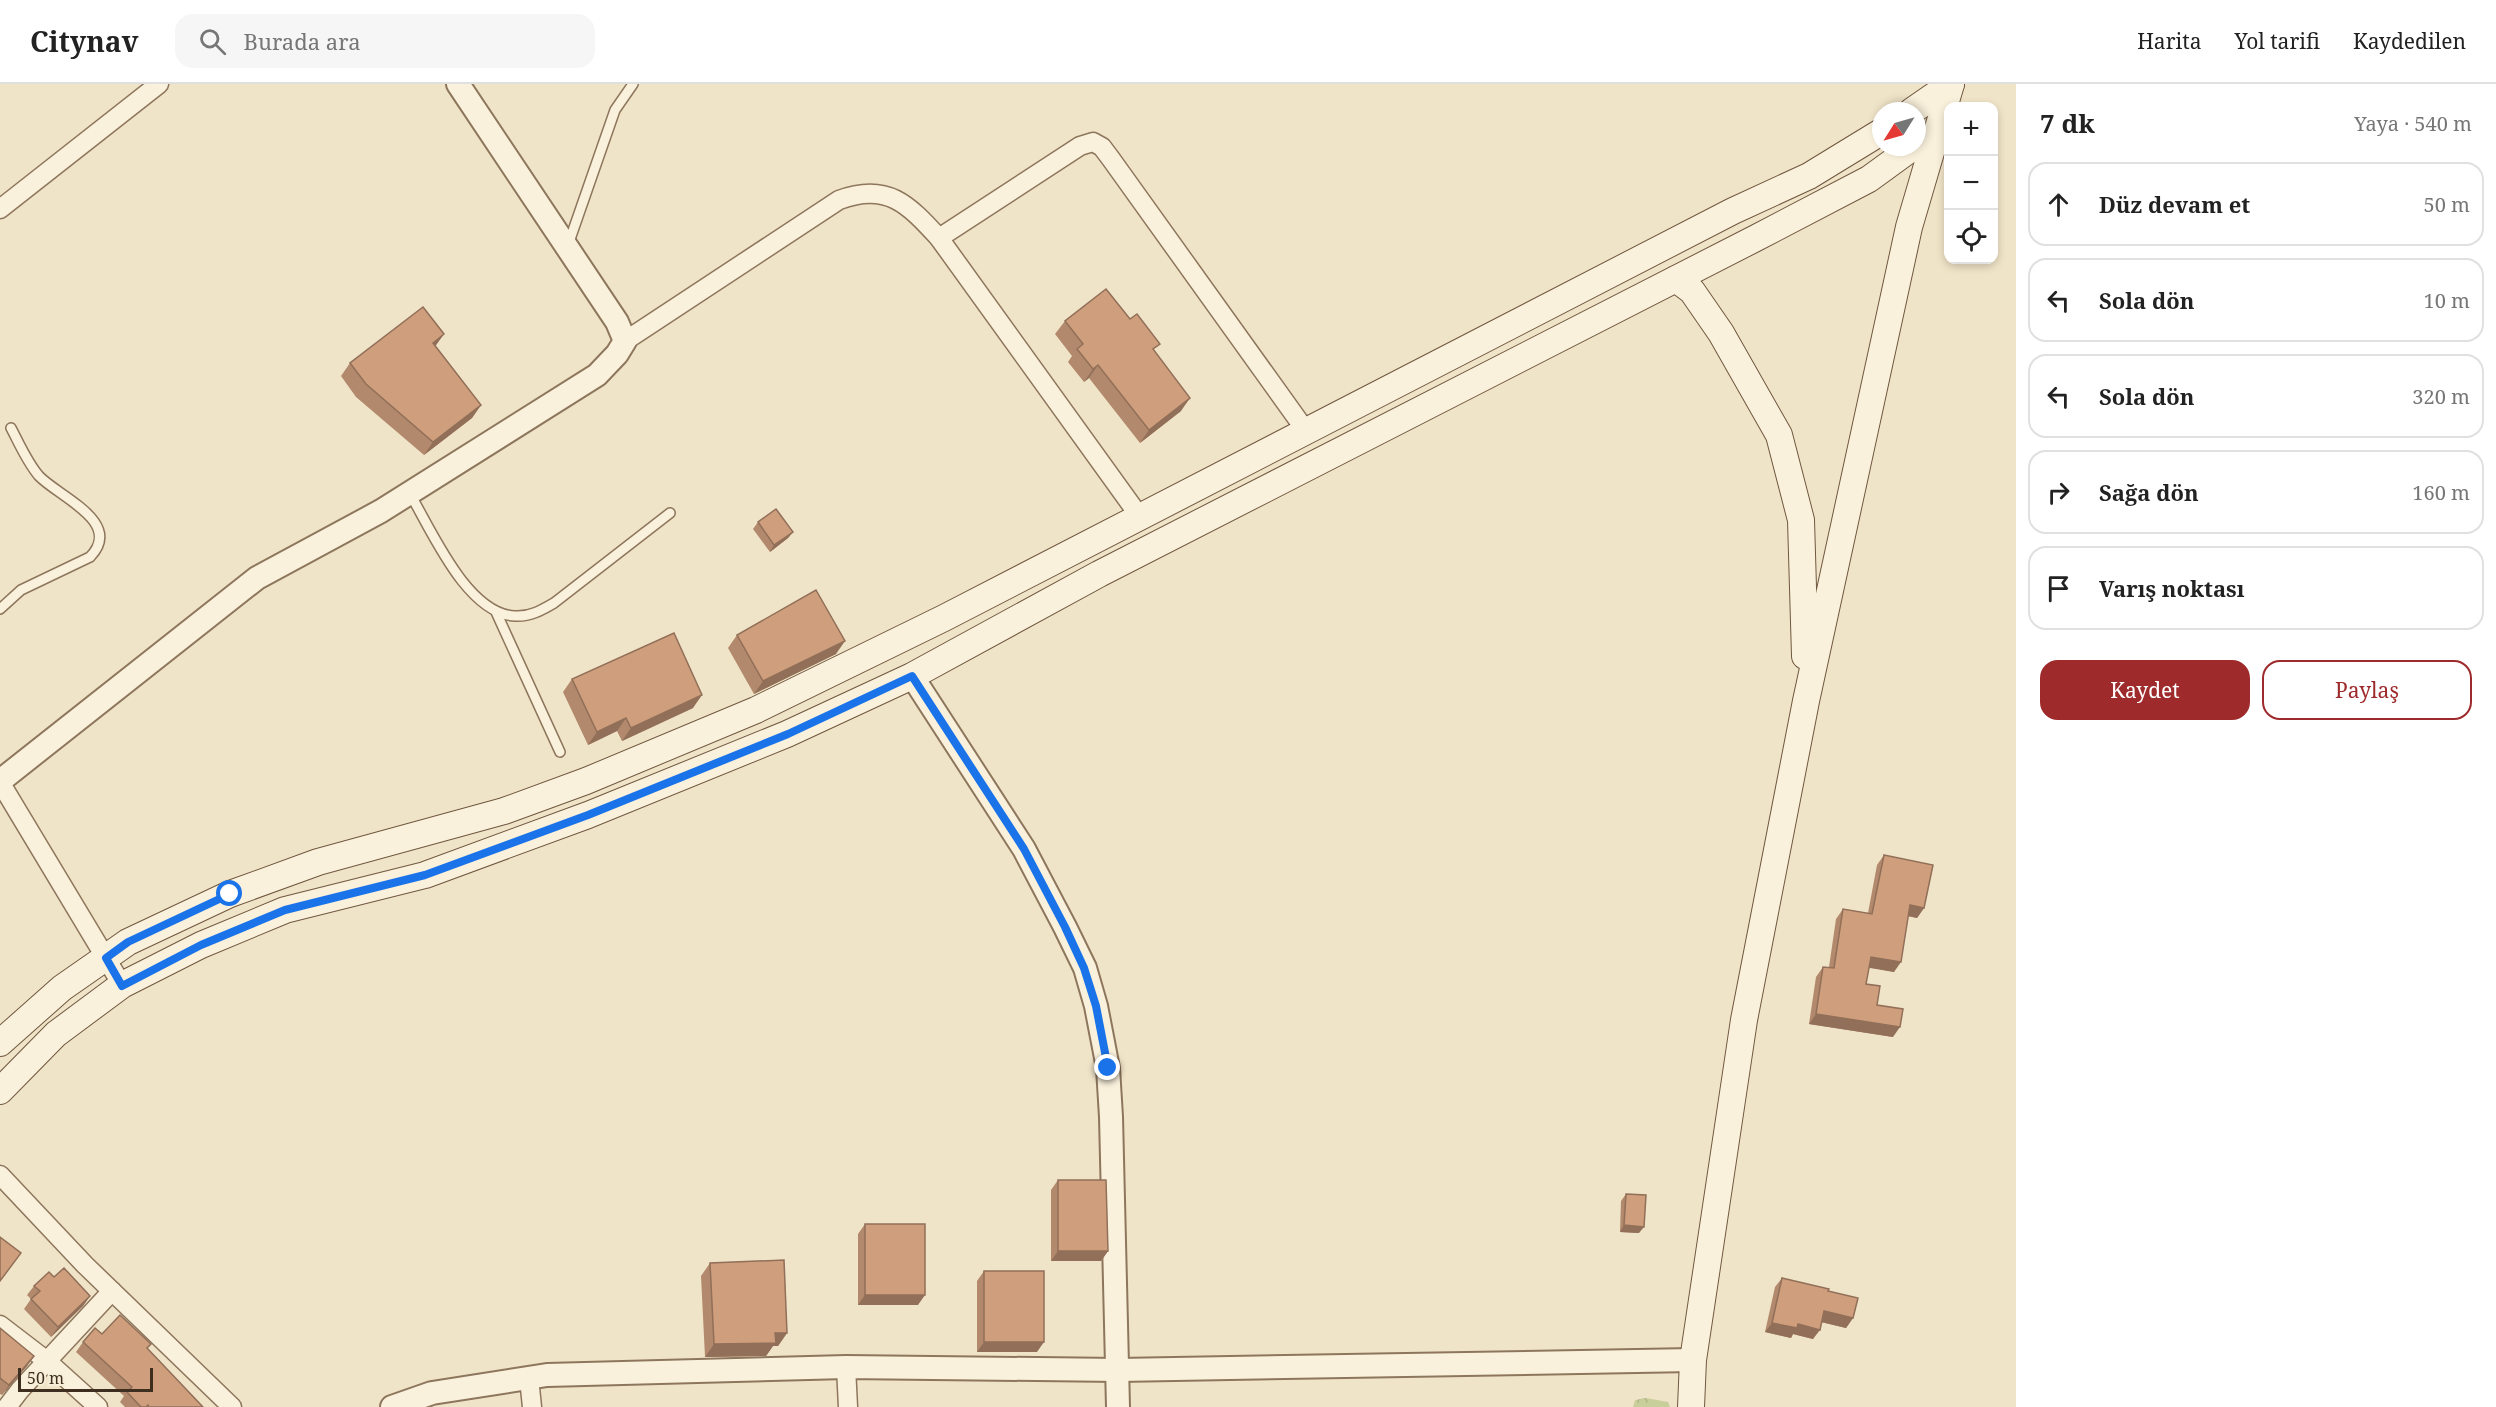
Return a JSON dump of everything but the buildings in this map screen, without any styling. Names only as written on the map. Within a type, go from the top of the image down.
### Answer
[{"type":"main road","points":[[1925,102],[1951,84]]},
{"type":"main road","points":[[1691,1407],[1693,1360],[1744,1020],[1806,701],[1927,137],[1951,84]]},
{"type":"main road","points":[[0,1043],[62,988],[128,942],[230,894],[318,862],[504,811],[586,781],[746,714],[944,618],[1732,211],[1809,176],[1872,138]]},
{"type":"main road","points":[[0,1091],[56,1034],[122,986],[201,945],[285,910],[425,875],[588,815],[788,734],[912,676],[1099,574],[1233,508],[1362,438],[1869,179],[1901,156]]},
{"type":"main road","points":[[1676,279],[1692,291],[1721,333],[1779,435],[1801,520],[1806,701]]},
{"type":"street","points":[[0,208],[159,84]]},
{"type":"street","points":[[458,84],[617,322],[625,341]]},
{"type":"street","points":[[939,238],[1080,146],[1093,142],[1102,147],[1111,159],[1306,431]]},
{"type":"street","points":[[122,986],[0,782],[257,578],[410,494],[597,375],[617,354],[625,341],[840,200],[858,193],[879,193],[895,199],[916,213],[939,238],[1140,517]]},
{"type":"street","points":[[912,676],[1024,849],[1065,927],[1087,978],[1096,1006],[1108,1068],[1119,1370],[1118,1407]]},
{"type":"street","points":[[0,1175],[112,1291],[232,1407]]},
{"type":"street","points":[[7,1407],[47,1360],[112,1291]]},
{"type":"street","points":[[0,1325],[47,1360],[98,1407]]},
{"type":"street","points":[[392,1407],[432,1393],[548,1375],[846,1367],[1119,1370],[1693,1360]]},
{"type":"street","points":[[846,1367],[848,1407]]},
{"type":"street","points":[[529,1378],[532,1407]]},
{"type":"lane","points":[[568,248],[615,110],[633,84]]},
{"type":"lane","points":[[0,609],[21,590],[90,557],[95,551],[100,535],[98,525],[90,516],[38,475],[11,428]]},
{"type":"lane","points":[[410,494],[462,583],[479,600],[496,612],[515,616],[535,614],[554,603],[670,513]]},
{"type":"lane","points":[[496,612],[560,752]]},
{"type":"green space","points":[[1646,1398],[1668,1402],[1670,1407],[1633,1407],[1635,1400]]},
{"type":"route","points":[[230,894],[128,942],[106,958],[122,986],[201,945],[285,910],[425,875],[588,815],[788,734],[912,676],[1024,849],[1065,927],[1084,968],[1096,1006],[1108,1068]]}]
